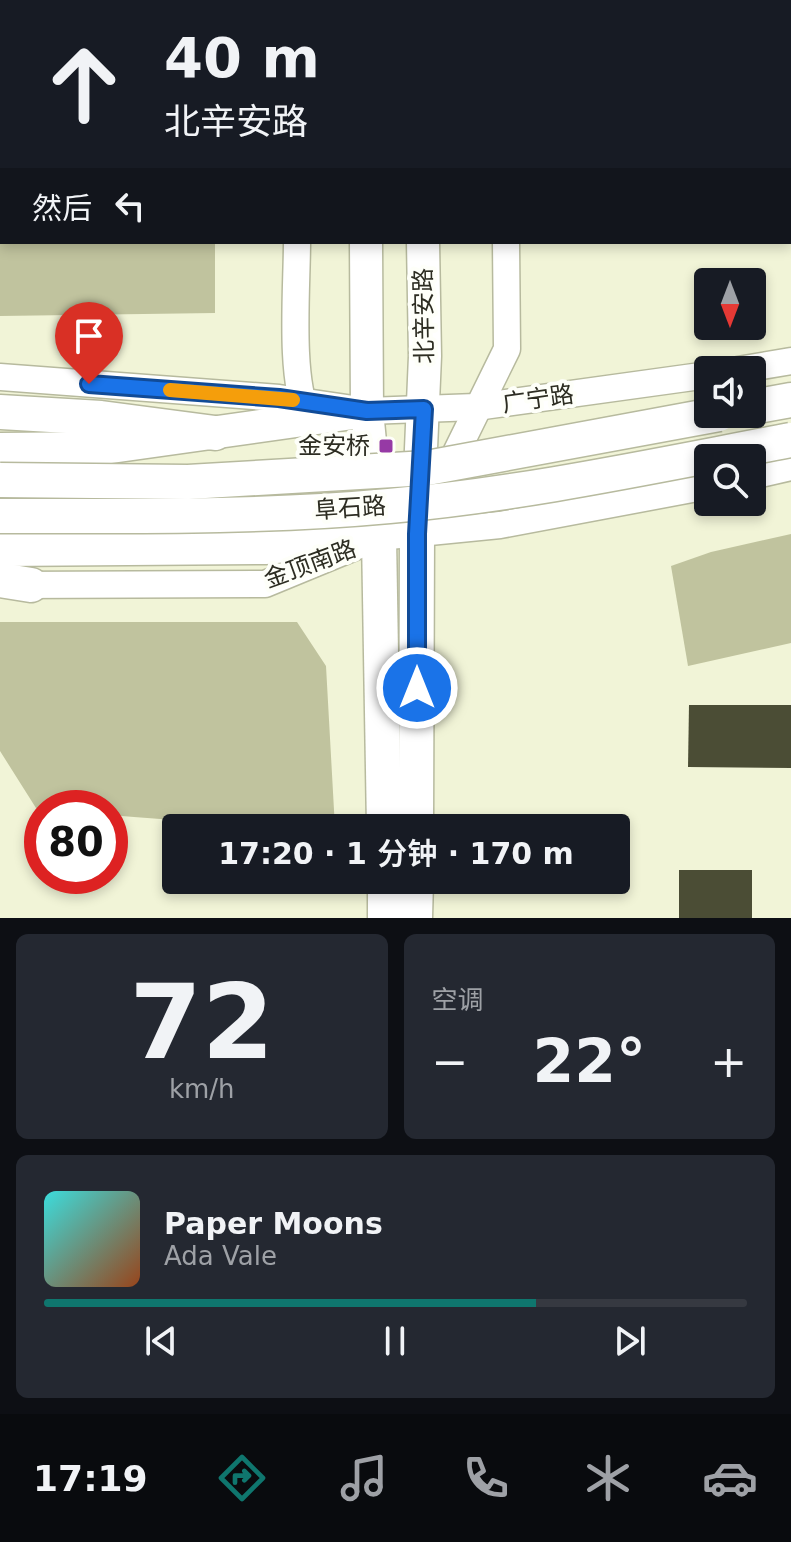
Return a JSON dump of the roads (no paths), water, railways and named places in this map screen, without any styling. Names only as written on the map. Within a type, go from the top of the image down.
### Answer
[{"type":"highway","points":[[766,404],[791,400]]},
{"type":"highway","points":[[0,412],[101,418],[215,433]]},
{"type":"highway","name":"阜石路","points":[[0,480],[188,482],[427,468],[694,419]]},
{"type":"highway","name":"阜石路","points":[[0,516],[187,516],[389,506],[567,482],[791,440]]},
{"type":"highway","points":[[416,814],[417,534]]},
{"type":"highway","points":[[379,537],[384,814]]},
{"type":"highway","points":[[385,894],[385,918]]},
{"type":"highway","points":[[415,918],[416,894]]},
{"type":"main road","points":[[8,568],[379,537],[367,411],[366,244]]},
{"type":"main road","name":"北辛安路","points":[[417,534],[424,409],[423,244]]},
{"type":"main road","points":[[0,449],[104,448],[215,433],[304,409],[367,411]]},
{"type":"main road","name":"金顶南路","points":[[0,525],[264,525],[341,520],[379,537]]},
{"type":"street","points":[[0,377],[304,409],[297,244]]},
{"type":"street","points":[[417,534],[476,407],[507,349],[506,244]]},
{"type":"street","points":[[766,365],[791,361]]},
{"type":"street","name":"广宁路","points":[[367,411],[476,407],[694,377]]},
{"type":"street","points":[[766,473],[791,467]]},
{"type":"street","points":[[379,537],[500,525],[694,489]]},
{"type":"place","name":"金安桥","points":[[386,446]]}]
